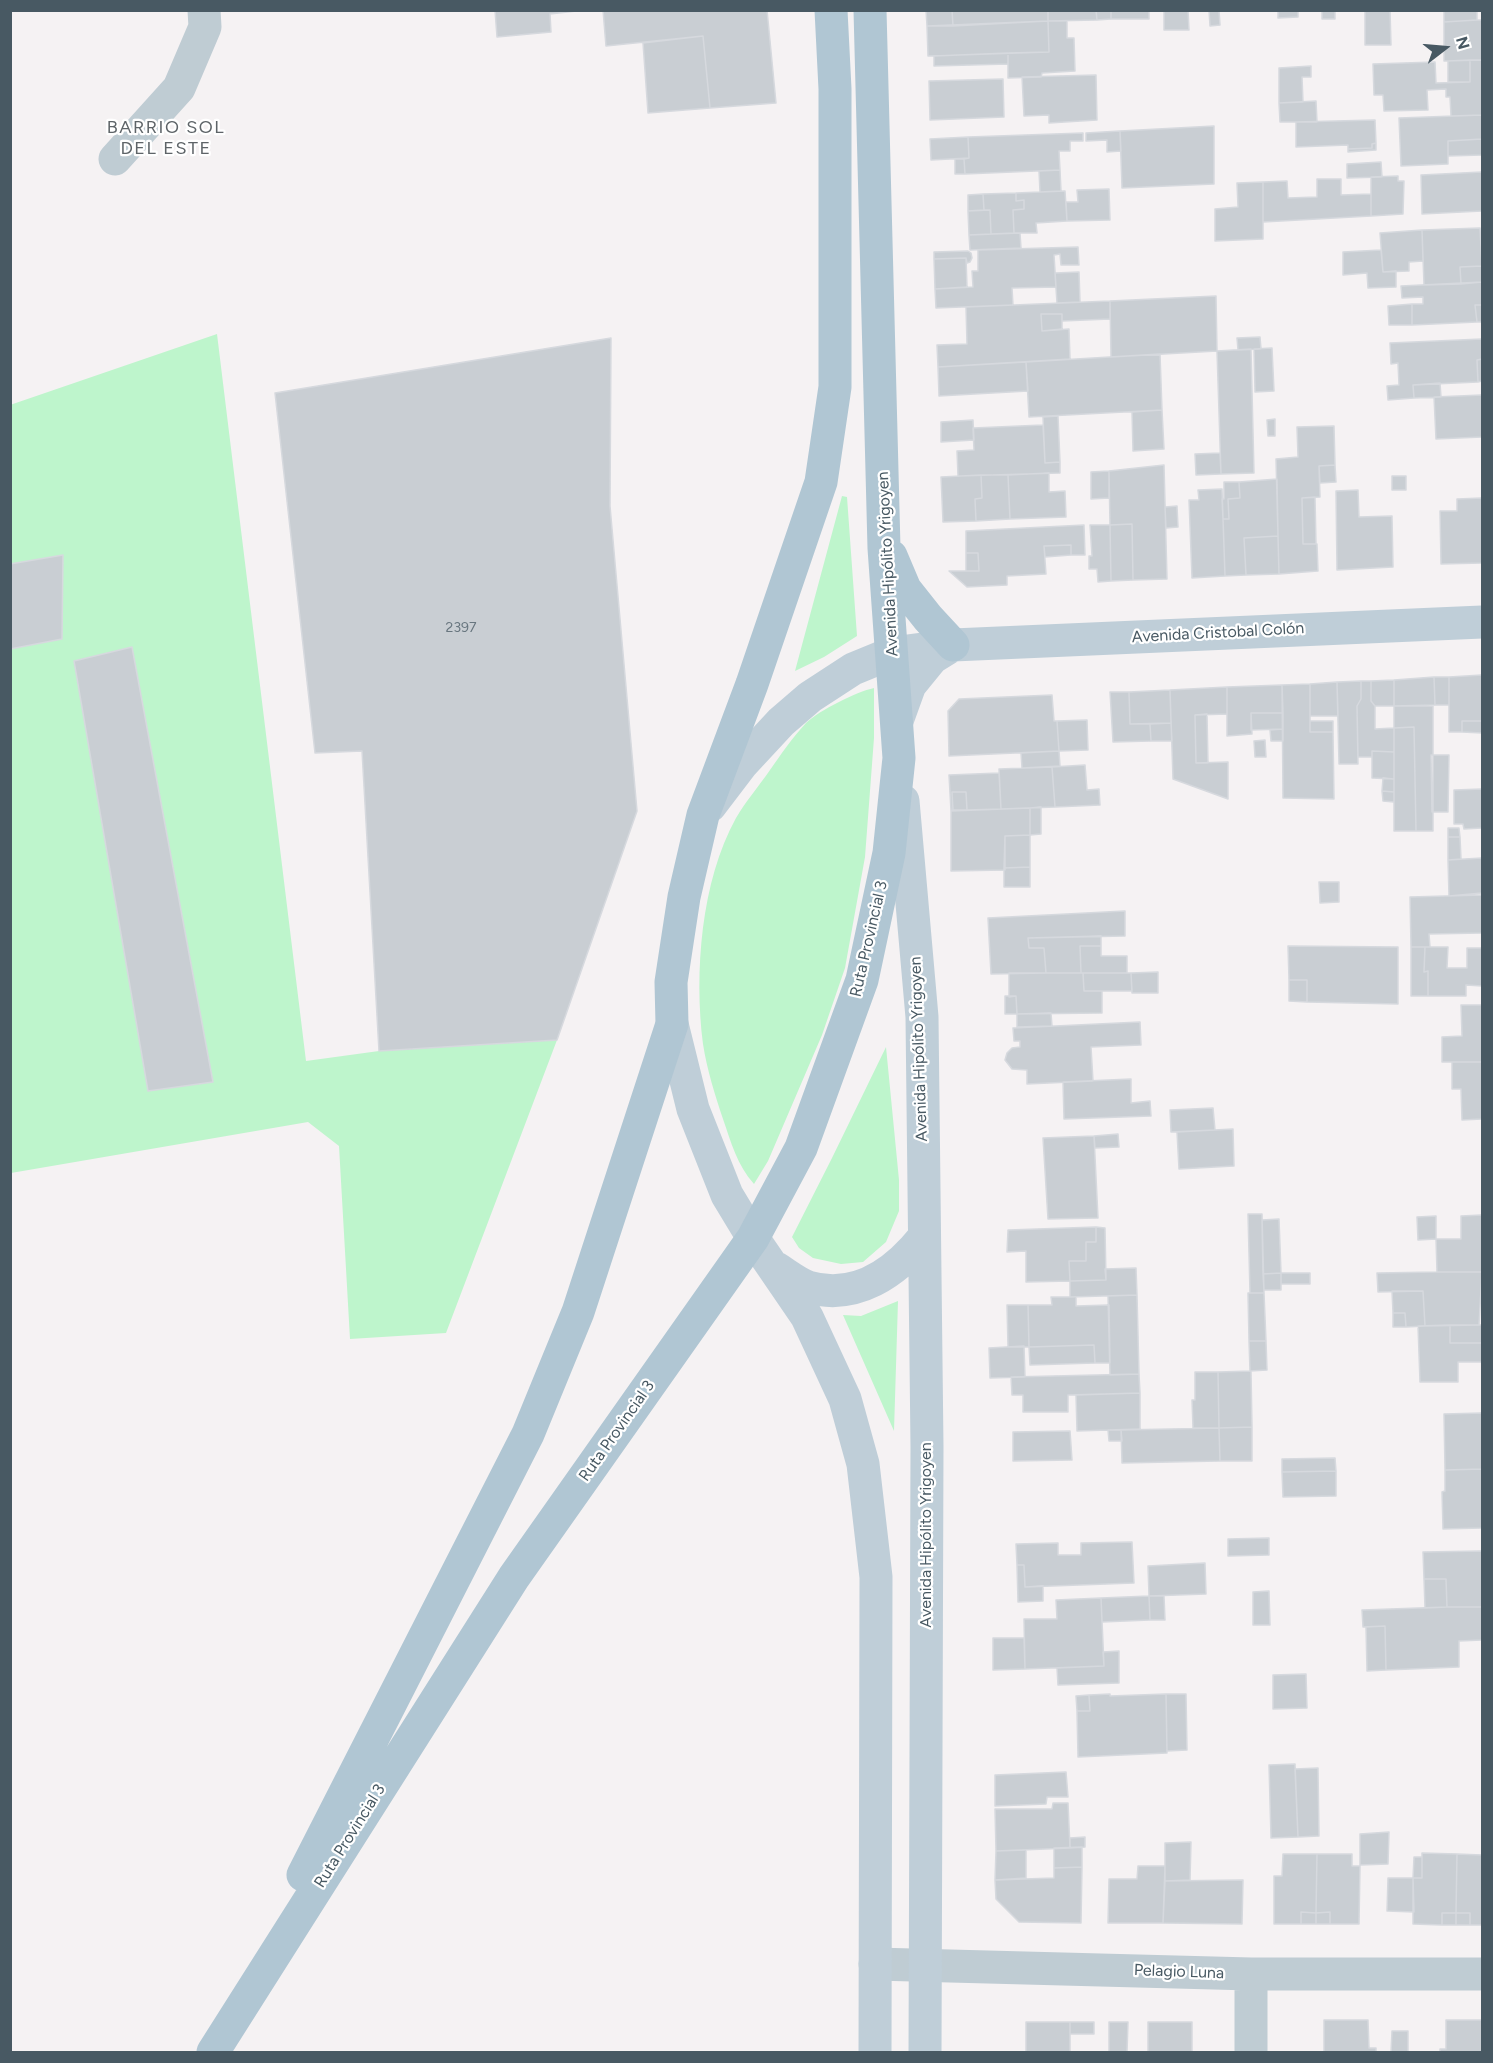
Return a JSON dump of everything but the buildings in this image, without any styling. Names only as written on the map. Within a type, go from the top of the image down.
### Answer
[{"type":"main road","points":[[831,10],[835,89],[835,387],[821,482],[752,684],[703,815],[684,897],[671,981],[672,1024],[693,1109],[727,1195],[762,1252],[807,1317],[844,1399],[863,1464],[876,1577],[875,2052]]},
{"type":"main road","name":"Avenida Hipólito Yrigoyen","points":[[870,10],[885,540],[899,758],[921,1017],[927,1447],[925,2052]]},
{"type":"main road","points":[[885,540],[905,589],[953,645],[932,658],[910,685],[897,721]]},
{"type":"main road","name":"Avenida Cristobal Colón","points":[[703,815],[742,764],[781,722],[810,697],[853,669],[892,653],[953,645],[1482,622]]},
{"type":"main road","name":"Ruta Provincial 3","points":[[212,2052],[514,1577],[762,1252],[862,980],[888,853],[899,758]]},
{"type":"main road","name":"Ruta Provincial 3","points":[[212,2052],[528,1434],[578,1312],[672,1024]]},
{"type":"main road","points":[[762,1252],[807,1287],[836,1290],[868,1284],[888,1272],[911,1253],[924,1237]]},
{"type":"street","points":[[115,159],[179,88],[205,27],[204,10]]},
{"type":"street","name":"Pelagio Luna","points":[[875,1964],[1251,1974],[1482,1974]]},
{"type":"street","points":[[1251,1974],[1251,2052]]},
{"type":"green space","points":[[217,334],[306,1061],[379,1051],[557,1040],[446,1333],[350,1339],[339,1146],[308,1122],[11,1173],[10,405]]},
{"type":"green space","points":[[842,496],[847,497],[857,636],[824,657],[795,671]]},
{"type":"green space","points":[[874,688],[874,738],[865,857],[845,968],[822,1035],[768,1161],[754,1184],[743,1169],[732,1145],[720,1110],[703,1044],[699,988],[700,958],[708,898],[724,843],[736,818],[792,740],[806,723],[829,707],[848,697]]},
{"type":"green space","points":[[886,1047],[899,1180],[899,1211],[886,1242],[863,1262],[841,1264],[813,1258],[799,1248],[792,1237]]},
{"type":"green space","points":[[898,1301],[894,1431],[843,1315],[861,1316]]},
{"type":"district","name":"BARRIO SOL DEL ESTE","points":[[166,138]]}]
